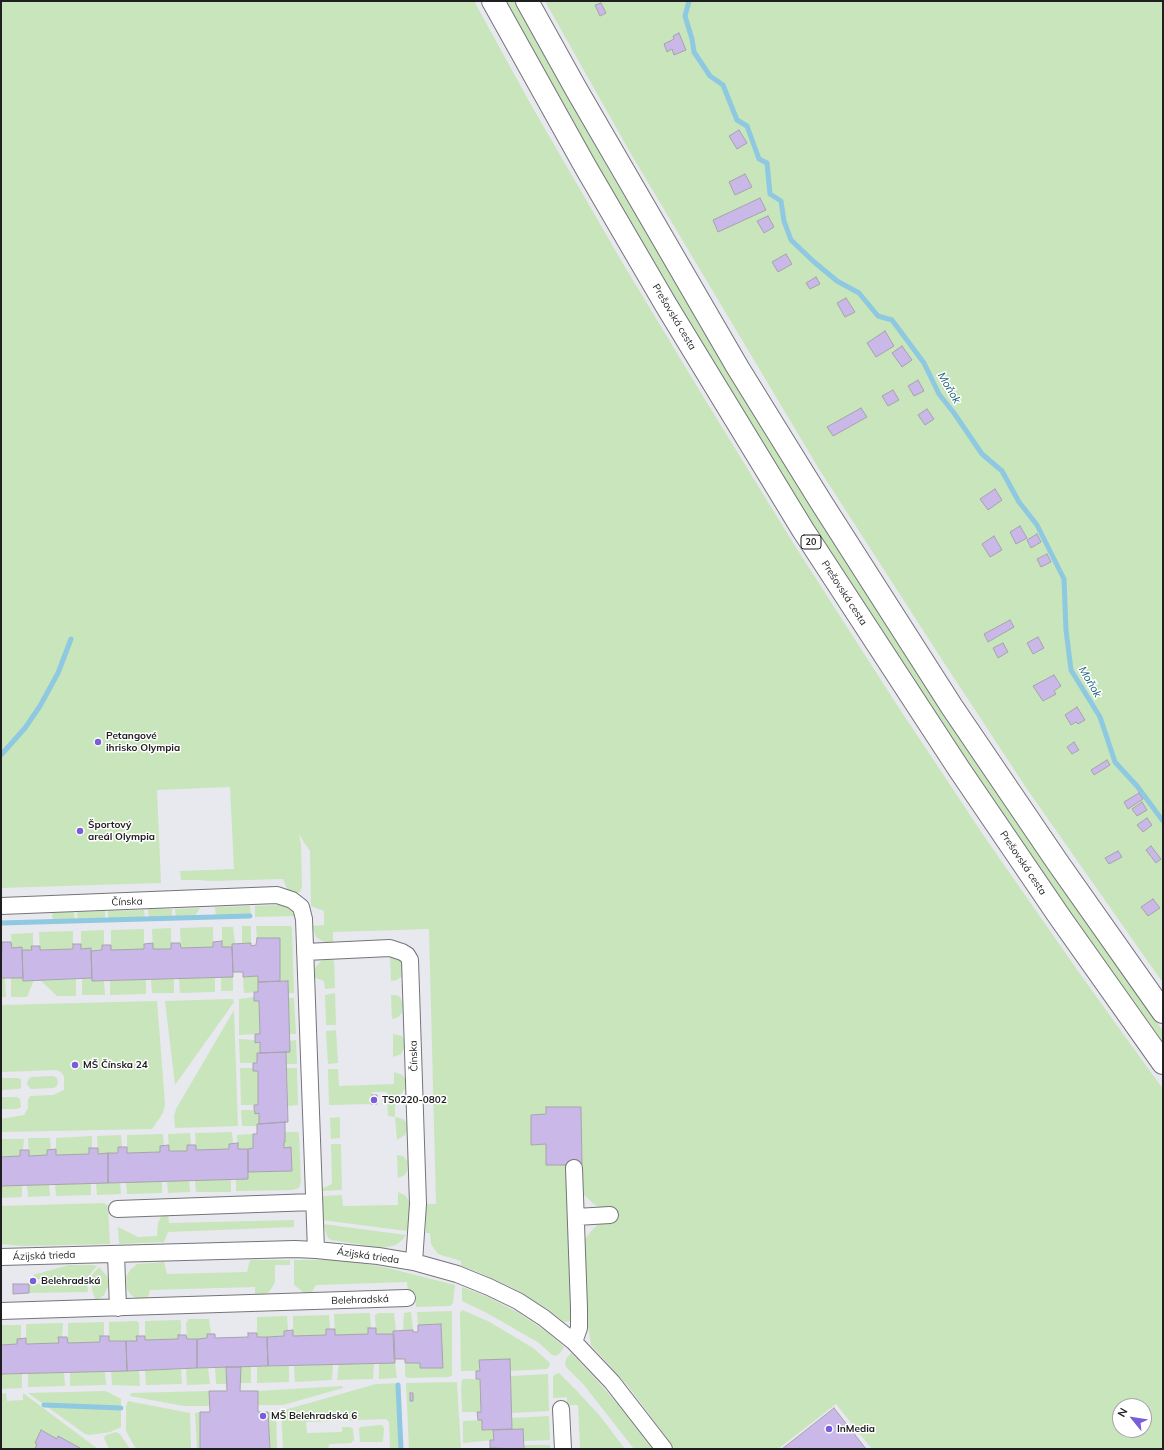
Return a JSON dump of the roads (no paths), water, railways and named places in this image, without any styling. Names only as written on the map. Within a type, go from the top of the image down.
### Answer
[{"type":"highway","name":"Prešovská cesta","points":[[493,1],[585,166],[666,305],[803,530],[959,769],[1059,916],[1163,1063]]},
{"type":"highway","points":[[527,1],[576,89],[734,361],[821,502],[952,707],[1058,863],[1163,1012]]},
{"type":"street","name":"Čínska","points":[[1,906],[277,895],[292,900],[301,907],[304,919],[316,1250]]},
{"type":"street","name":"Čínska","points":[[305,952],[390,948],[402,952],[407,955],[410,960],[418,1204],[414,1262]]},
{"type":"street","points":[[574,1168],[579,1308],[578,1328],[574,1342]]},
{"type":"street","points":[[117,1209],[314,1202]]},
{"type":"street","points":[[576,1217],[610,1215]]},
{"type":"street","name":"Ázijská trieda","points":[[1,1257],[316,1250],[371,1255],[414,1262],[457,1274],[504,1294],[544,1318],[574,1342],[612,1382],[664,1449]]},
{"type":"street","points":[[116,1254],[118,1308]]},
{"type":"street","name":"Belehradská","points":[[1,1311],[407,1298]]},
{"type":"street","points":[[561,1409],[563,1449]]},
{"type":"waterway","name":"Moňok","points":[[689,1],[685,16],[692,39],[694,52],[710,76],[723,85],[737,120],[747,126],[759,159],[767,163],[770,194],[781,201],[784,221],[791,240],[837,281],[859,293],[878,316],[892,320],[924,363],[939,394],[982,454],[1002,471],[1019,502],[1037,525],[1064,579],[1066,630],[1071,670],[1100,717],[1115,762],[1137,786],[1163,821]]},
{"type":"waterway","points":[[1,755],[25,728],[40,706],[58,673],[71,639]]},
{"type":"waterway","points":[[1,923],[250,916]]},
{"type":"waterway","points":[[398,1385],[401,1449]]},
{"type":"waterway","points":[[44,1405],[121,1408]]},
{"type":"place","name":"Petangové ihrisko Olympia","points":[[98,742]]},
{"type":"place","name":"Športový areál Olympia","points":[[80,831]]},
{"type":"place","name":"MŠ Čínska 24","points":[[75,1065]]},
{"type":"place","name":"TS0220-0802","points":[[374,1100]]},
{"type":"place","name":"Belehradská","points":[[33,1281]]},
{"type":"place","name":"MŠ Belehradská 6","points":[[263,1416]]},
{"type":"place","name":"InMedia","points":[[829,1429]]}]
